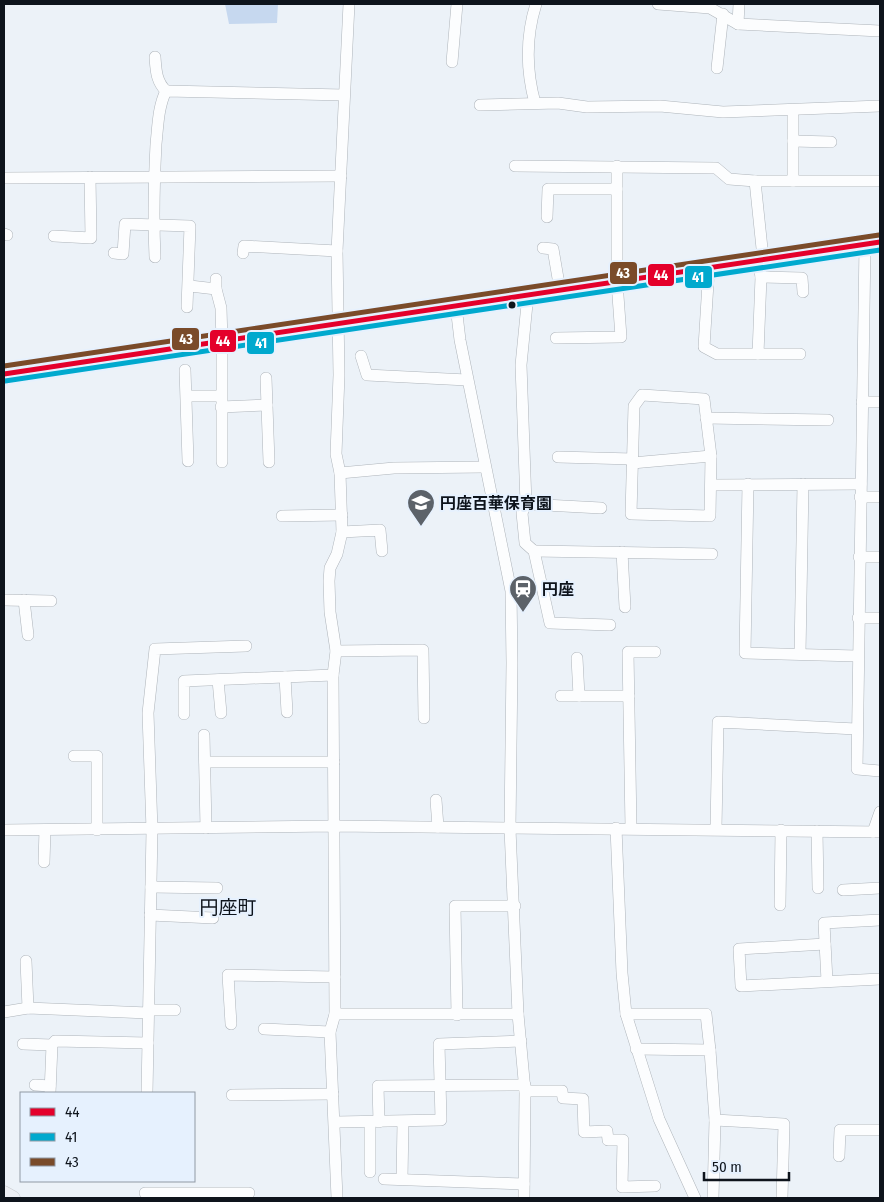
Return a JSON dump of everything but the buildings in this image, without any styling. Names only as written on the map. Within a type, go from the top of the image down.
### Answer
[{"type":"main road","points":[[4,374],[337,326],[528,294],[880,242]]},
{"type":"main road","points":[[4,1193],[13,1198]]},
{"type":"street","points":[[337,1198],[336,1122],[330,1032],[335,1014],[333,675],[336,650],[330,612],[329,581],[330,568],[337,554],[342,532],[340,473],[336,454],[339,375],[337,251],[349,4]]},
{"type":"street","points":[[452,62],[457,4]]},
{"type":"street","points":[[534,103],[529,81],[528,54],[531,21],[536,4]]},
{"type":"street","points":[[658,4],[702,7],[723,14],[738,24],[880,31]]},
{"type":"street","points":[[738,24],[739,4]]},
{"type":"street","points":[[717,68],[723,14]]},
{"type":"street","points":[[155,57],[156,76],[160,85],[166,90],[344,96]]},
{"type":"street","points":[[155,257],[152,208],[157,130],[161,104],[166,90]]},
{"type":"street","points":[[480,105],[534,103],[587,107],[660,106],[723,112],[880,106]]},
{"type":"street","points":[[793,116],[793,181]]},
{"type":"street","points":[[793,141],[831,142]]},
{"type":"street","points":[[515,166],[716,168],[729,179],[755,181],[880,181]]},
{"type":"street","points":[[556,338],[621,337],[617,282],[617,166]]},
{"type":"street","points":[[4,178],[341,176]]},
{"type":"street","points":[[54,236],[91,238],[90,177]]},
{"type":"street","points":[[755,181],[761,259],[758,354]]},
{"type":"street","points":[[547,217],[548,190],[617,188]]},
{"type":"street","points":[[114,253],[123,254],[125,224],[190,226],[190,286],[187,307]]},
{"type":"street","points":[[865,244],[856,769],[880,770]]},
{"type":"street","points":[[244,253],[244,246],[337,251]]},
{"type":"street","points":[[543,248],[553,249],[560,290]]},
{"type":"street","points":[[709,267],[704,347],[716,354],[800,354]]},
{"type":"street","points":[[761,277],[802,278],[803,292]]},
{"type":"street","points":[[190,286],[216,284],[221,308],[222,462]]},
{"type":"street","points":[[528,294],[521,365],[526,504],[522,513],[525,543],[534,551],[550,623],[610,625]]},
{"type":"street","points":[[456,306],[467,380],[511,591],[510,829],[518,1014],[525,1088],[524,1198]]},
{"type":"street","points":[[361,356],[367,375],[467,380]]},
{"type":"street","points":[[185,370],[188,461]]},
{"type":"street","points":[[266,378],[268,462]]},
{"type":"street","points":[[642,395],[704,399],[711,456],[710,516],[631,514],[634,406],[642,395]]},
{"type":"street","points":[[187,396],[221,402],[267,405]]},
{"type":"street","points":[[862,402],[880,402]]},
{"type":"street","points":[[706,418],[828,420]]},
{"type":"street","points":[[558,457],[632,461],[711,456]]},
{"type":"street","points":[[340,473],[394,468],[485,468]]},
{"type":"street","points":[[748,484],[745,653],[857,656]]},
{"type":"street","points":[[800,654],[803,484]]},
{"type":"street","points":[[712,485],[860,484]]},
{"type":"street","points":[[860,497],[880,497]]},
{"type":"street","points":[[526,504],[601,508]]},
{"type":"street","points":[[282,516],[342,515]]},
{"type":"street","points":[[342,532],[380,530],[382,551]]},
{"type":"street","points":[[534,551],[712,554]]},
{"type":"street","points":[[622,552],[625,607]]},
{"type":"street","points":[[859,557],[880,557]]},
{"type":"street","points":[[4,600],[51,601]]},
{"type":"street","points":[[24,600],[28,635]]},
{"type":"street","points":[[858,618],[880,618]]},
{"type":"street","points":[[147,1092],[152,830],[148,713],[154,649],[246,646]]},
{"type":"street","points":[[336,650],[423,650],[424,718]]},
{"type":"street","points":[[631,828],[628,652],[655,652]]},
{"type":"street","points":[[577,658],[579,696]]},
{"type":"street","points":[[184,714],[184,682],[333,675]]},
{"type":"street","points":[[285,677],[288,712]]},
{"type":"street","points":[[218,680],[221,713]]},
{"type":"street","points":[[561,696],[629,696]]},
{"type":"street","points":[[716,829],[718,722],[856,729]]},
{"type":"street","points":[[204,735],[206,828]]},
{"type":"street","points":[[74,756],[97,756],[98,830]]},
{"type":"street","points":[[205,762],[334,762]]},
{"type":"street","points":[[436,800],[438,826]]},
{"type":"street","points":[[4,830],[438,826],[510,829],[631,828],[877,832],[880,812]]},
{"type":"street","points":[[616,828],[622,973],[626,1014],[659,1119],[687,1186],[695,1198]]},
{"type":"street","points":[[44,862],[45,830]]},
{"type":"street","points":[[780,905],[781,830]]},
{"type":"street","points":[[817,831],[818,888]]},
{"type":"street","points":[[150,887],[217,888]]},
{"type":"street","points":[[843,890],[880,888]]},
{"type":"street","points":[[457,1015],[455,906],[514,906]]},
{"type":"street","points":[[150,915],[213,918]]},
{"type":"street","points":[[827,981],[824,923],[880,920]]},
{"type":"street","points":[[825,944],[739,949],[741,986],[880,979]]},
{"type":"street","points":[[26,961],[28,1008]]},
{"type":"street","points":[[231,1024],[228,975],[335,977]]},
{"type":"street","points":[[4,1012],[28,1008],[148,1012],[175,1010]]},
{"type":"street","points":[[335,1014],[518,1014]]},
{"type":"street","points":[[626,1014],[706,1014],[715,1120],[713,1198]]},
{"type":"street","points":[[264,1030],[330,1032]]},
{"type":"street","points":[[36,1085],[50,1090],[52,1046],[55,1041],[148,1043]]},
{"type":"street","points":[[336,1122],[441,1120],[439,1044],[521,1041]]},
{"type":"street","points":[[24,1044],[52,1046]]},
{"type":"street","points":[[636,1049],[710,1050]]},
{"type":"street","points":[[370,1172],[378,1086],[525,1088],[562,1091],[563,1098],[583,1099],[584,1132],[607,1131],[608,1140],[623,1140],[622,1188],[655,1186]]},
{"type":"street","points":[[232,1095],[333,1094]]},
{"type":"street","points":[[715,1120],[784,1124],[782,1198]]},
{"type":"street","points":[[402,1179],[403,1122]]},
{"type":"street","points":[[839,1156],[840,1130],[880,1130]]},
{"type":"street","points":[[384,1179],[524,1184]]},
{"type":"street","points":[[146,1182],[146,1196],[250,1193]]},
{"type":"shaded area","points":[[225,4],[278,4],[277,23],[229,24]]},
{"type":"transit line","name":"43","points":[[4,366],[879,235]]},
{"type":"transit line","name":"44","points":[[4,374],[880,242]]},
{"type":"transit line","name":"41","points":[[5,381],[880,250]]},
{"type":"place","name":"円座百華保育園","points":[[421,527]]},
{"type":"place","name":"円座","points":[[523,613]]},
{"type":"district","name":"円座町","points":[[228,907]]}]
